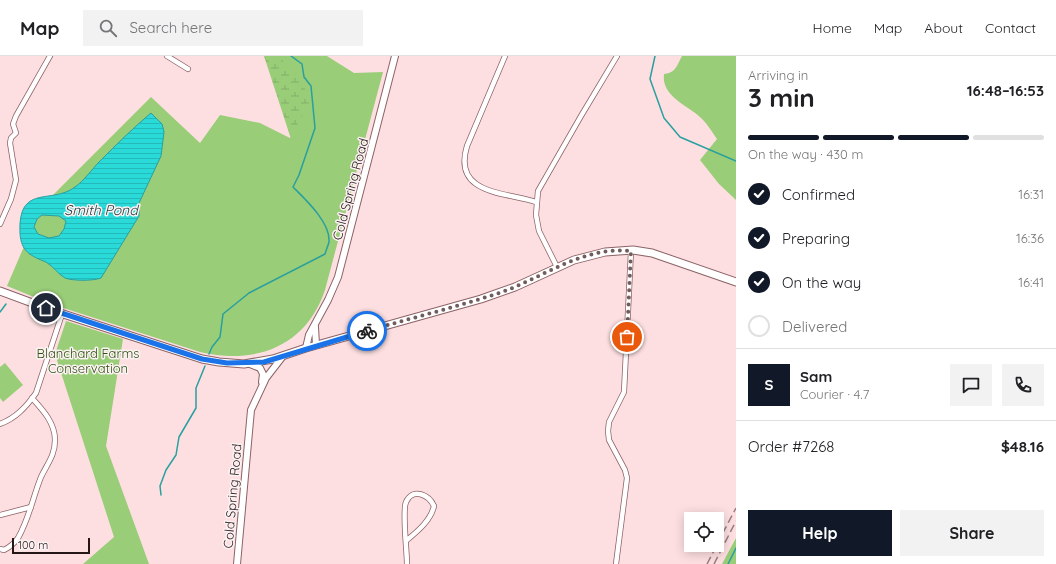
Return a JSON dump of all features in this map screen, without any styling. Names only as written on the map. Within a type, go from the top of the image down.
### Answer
[{"type":"main road","points":[[0,291],[62,314],[202,359],[227,363],[250,364],[283,356],[316,345],[481,299],[515,287],[557,267],[595,254],[613,251],[631,251],[662,256],[736,282]]},
{"type":"street","points":[[0,224],[15,188],[16,173],[10,143],[11,138],[16,133],[13,124],[50,56]]},
{"type":"street","points":[[167,56],[188,69]]},
{"type":"street","name":"Cold Spring Road","points":[[306,348],[309,335],[316,324],[338,277],[396,56]]},
{"type":"street","points":[[505,56],[464,154],[466,168],[470,178],[482,188],[536,202]]},
{"type":"street","points":[[557,267],[539,231],[536,202],[541,185],[618,56]]},
{"type":"street","points":[[616,564],[627,478],[625,470],[610,440],[608,431],[609,422],[624,392],[631,251]]},
{"type":"street","points":[[0,424],[16,416],[36,393],[62,314]]},
{"type":"street","name":"Cold Spring Road","points":[[316,324],[314,335],[316,345]]},
{"type":"street","name":"Cold Spring Road","points":[[237,564],[246,486],[251,410],[262,385],[283,356]]},
{"type":"street","points":[[250,364],[258,366],[262,371],[262,385]]},
{"type":"street","points":[[0,549],[4,550],[15,542],[31,507],[42,476],[54,454],[55,439],[46,414],[32,398]]},
{"type":"street","points":[[407,540],[419,530],[433,512],[434,506],[427,496],[421,494],[412,495],[406,502],[404,511],[407,540],[407,564]]},
{"type":"street","points":[[0,515],[31,507]]},
{"type":"green space","points":[[264,56],[300,56],[324,104],[305,182]]},
{"type":"green space","points":[[279,56],[327,56],[354,73],[383,72],[325,290],[316,310],[305,326],[292,338],[276,347],[259,353],[240,356],[200,352],[51,304],[7,286],[41,207],[151,97],[200,143],[220,115],[260,123],[290,138],[312,98]]},
{"type":"green space","points":[[682,56],[736,56],[736,200],[719,184],[700,160],[717,139],[703,119],[676,99],[671,94],[664,82],[664,74],[674,70]]},
{"type":"green space","name":"Blanchard Farms Conservation","points":[[66,321],[123,339],[106,446],[149,564],[83,564],[114,537],[55,354]]},
{"type":"green space","points":[[5,363],[23,385],[3,402],[0,398],[0,367]]},
{"type":"green space","points":[[736,538],[736,564],[722,564]]},
{"type":"water","name":"Smith Pond","points":[[151,113],[162,124],[164,132],[161,156],[139,203],[139,216],[101,278],[93,280],[73,280],[65,278],[49,264],[31,255],[22,245],[20,233],[21,217],[24,207],[30,201],[66,192],[82,182],[97,164],[131,130]],"holes":[[[42,215],[59,216],[66,221],[64,229],[59,236],[49,238],[38,234],[34,227],[37,219]]]},
{"type":"waterway","points":[[209,354],[212,347],[220,337],[223,314],[249,293],[325,254],[329,242],[329,235],[322,219],[293,187],[299,175],[315,128],[311,86],[304,77],[302,64],[291,56]]},
{"type":"waterway","points":[[655,56],[650,79],[664,118],[680,137],[736,161]]},
{"type":"waterway","points":[[0,312],[6,304]]},
{"type":"waterway","points":[[161,495],[160,486],[166,470],[176,455],[179,437],[196,408],[196,388],[205,366]]},
{"type":"waterway","points":[[728,564],[736,548]]},
{"type":"railway","points":[[724,531],[736,508]]},
{"type":"railway","points":[[714,564],[736,521]]},
{"type":"railway","points":[[707,564],[713,552]]},
{"type":"way so far","points":[[367,331],[481,299],[537,278],[557,267],[584,256],[625,250],[631,251],[627,337]]},
{"type":"route","points":[[46,308],[202,359],[227,363],[250,364],[264,362],[306,348],[367,331]]}]
